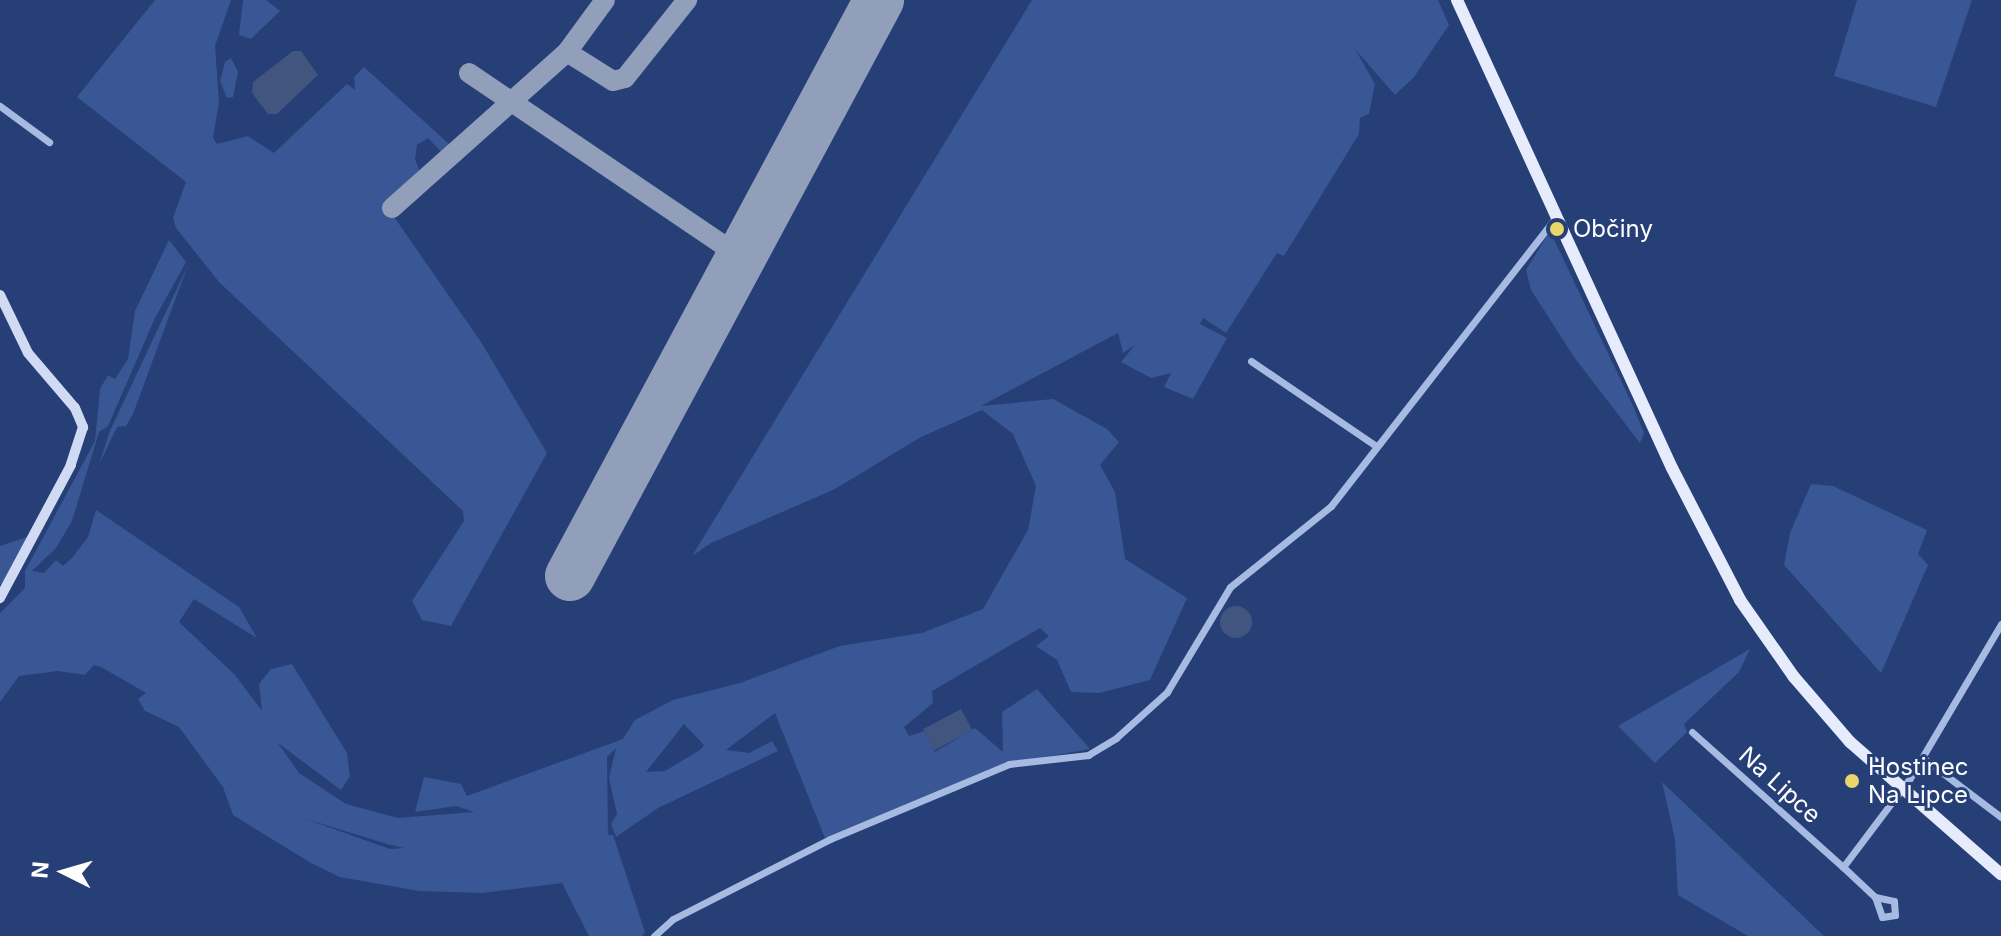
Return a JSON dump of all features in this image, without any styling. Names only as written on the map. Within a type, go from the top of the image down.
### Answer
[{"type":"main road","points":[[1457,0],[1731,585],[1809,696],[1901,791],[2001,874]]},
{"type":"street","points":[[0,106],[49,142]]},
{"type":"street","points":[[654,936],[673,919],[793,855],[986,772],[1101,749],[1167,692],[1230,587],[1318,521],[1557,216]]},
{"type":"street","points":[[0,598],[71,465],[83,427],[75,408],[28,353],[2,300]]},
{"type":"street","points":[[1251,361],[1376,446]]},
{"type":"street","points":[[1843,867],[1923,758],[2001,624]]},
{"type":"street","name":"Na Lipce","points":[[1692,732],[1875,897]]},
{"type":"street","points":[[1923,758],[2001,817]]},
{"type":"shaded area","points":[[155,0],[231,0],[215,46],[219,102],[213,138],[217,144],[248,136],[274,153],[347,84],[355,90],[354,77],[364,67],[449,144],[442,153],[428,138],[417,145],[415,159],[421,175],[385,204],[481,342],[547,453],[451,626],[422,620],[412,601],[464,521],[463,511],[219,282],[176,228],[173,218],[186,182],[77,97]]},
{"type":"shaded area","points":[[243,0],[266,0],[280,11],[251,39],[239,35]]},
{"type":"shaded area","points":[[1032,0],[1438,0],[1449,25],[1414,77],[1395,95],[1355,49],[1375,84],[1369,114],[1360,118],[1359,134],[1284,256],[1277,253],[1226,333],[1203,318],[1200,324],[1227,338],[1193,399],[1164,387],[1171,373],[1151,378],[1121,362],[1135,345],[1123,353],[1118,333],[981,406],[1053,399],[1107,429],[1119,442],[1100,465],[1115,492],[1125,559],[1187,598],[1150,680],[1099,693],[1071,692],[1057,660],[1036,646],[1049,636],[1040,628],[932,691],[933,703],[904,727],[909,736],[924,731],[935,752],[975,728],[1003,752],[1002,712],[1037,689],[1090,749],[1000,765],[825,838],[775,713],[726,750],[749,753],[772,741],[778,751],[658,808],[616,837],[611,824],[617,814],[609,778],[616,748],[607,757],[608,835],[613,835],[645,932],[642,936],[589,936],[562,883],[483,893],[419,891],[340,877],[311,863],[233,815],[223,787],[179,727],[145,711],[138,699],[146,693],[101,667],[94,665],[85,675],[58,671],[19,676],[0,702],[0,613],[25,588],[25,571],[95,441],[100,389],[108,375],[115,379],[128,359],[135,311],[169,240],[186,262],[155,318],[108,426],[99,432],[72,521],[56,548],[32,571],[44,573],[56,560],[63,566],[72,558],[88,537],[96,510],[239,607],[257,638],[194,599],[179,622],[235,675],[262,711],[259,684],[271,669],[292,664],[347,753],[350,776],[341,790],[278,743],[299,773],[346,804],[398,818],[474,812],[456,806],[415,812],[424,777],[461,784],[467,796],[623,739],[635,720],[673,700],[740,683],[840,646],[922,633],[983,609],[1028,530],[1036,486],[1013,434],[982,410],[921,437],[835,489],[711,543],[692,556]],"holes":[[[684,724],[704,745],[665,771],[646,772]],[[303,818],[387,844],[404,848],[390,849]]]},
{"type":"shaded area","points":[[1857,0],[1972,0],[1936,107],[1834,76]]},
{"type":"shaded area","points":[[293,51],[301,51],[318,75],[277,114],[268,114],[252,93],[253,82]]},
{"type":"shaded area","points":[[231,58],[238,72],[233,97],[227,98],[220,81],[225,62]]},
{"type":"shaded area","points":[[1550,231],[1634,408],[1644,433],[1640,443],[1574,357],[1531,290],[1526,270]]},
{"type":"shaded area","points":[[188,265],[133,414],[126,426],[117,427],[99,465],[109,433]]},
{"type":"shaded area","points":[[1811,484],[1833,486],[1927,530],[1918,554],[1928,565],[1881,673],[1784,565],[1790,533]]},
{"type":"shaded area","points":[[27,537],[7,580],[0,585],[0,546]]},
{"type":"shaded area","points":[[1236,606],[1247,611],[1252,622],[1247,633],[1236,638],[1225,633],[1220,622],[1225,611]]},
{"type":"shaded area","points":[[1750,649],[1739,672],[1684,724],[1687,732],[1655,763],[1618,726]]},
{"type":"shaded area","points":[[961,709],[972,730],[934,750],[923,729]]},
{"type":"shaded area","points":[[1662,782],[1824,936],[1748,936],[1678,895],[1675,840]]},
{"type":"taxiway","points":[[392,208],[567,52],[605,0]]},
{"type":"taxiway","points":[[567,52],[613,81],[625,78],[687,0]]},
{"type":"taxiway","points":[[469,73],[741,257]]},
{"type":"runway","points":[[570,576],[879,0]]},
{"type":"place","name":"Občiny","points":[[1557,229]]},
{"type":"place","name":"Hostinec Na Lipce","points":[[1852,781]]}]
